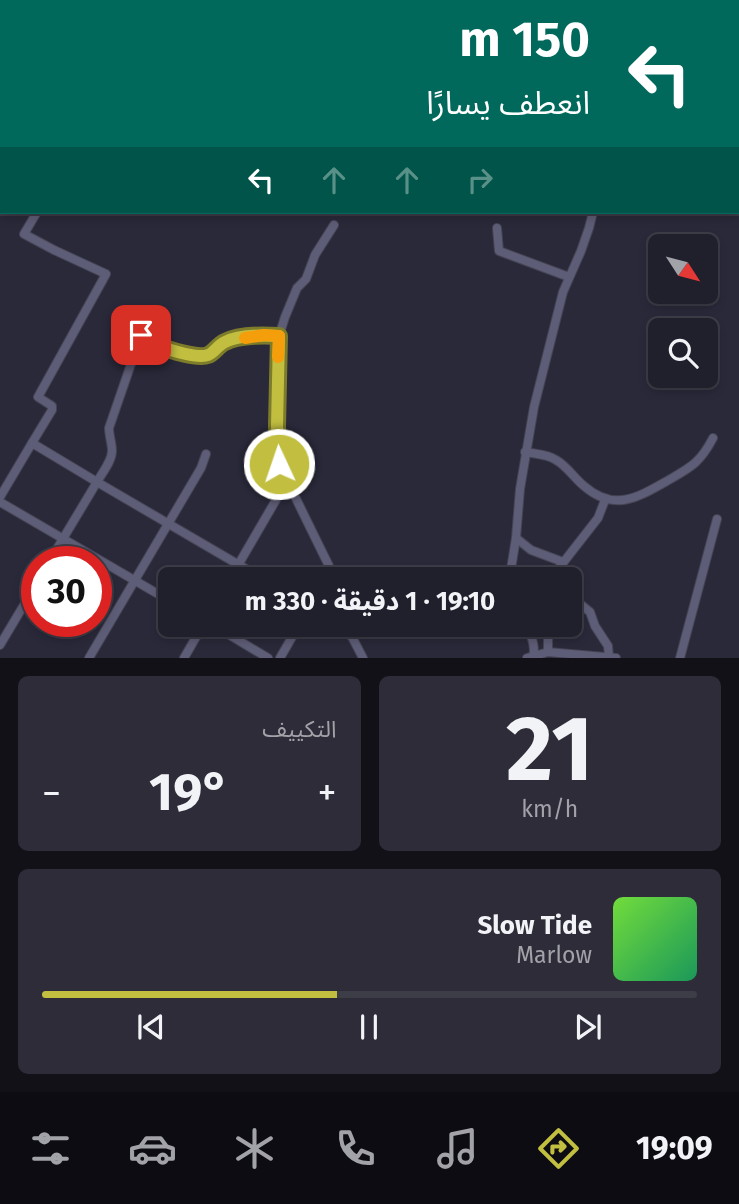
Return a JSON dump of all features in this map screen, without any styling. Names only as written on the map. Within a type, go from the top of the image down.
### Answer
[{"type":"street","points":[[0,497],[52,410],[52,406],[38,397],[106,274],[24,234],[36,214]]},
{"type":"street","points":[[511,567],[525,452],[537,394],[563,292],[592,214]]},
{"type":"street","points":[[329,567],[279,464],[277,426],[279,336],[297,288],[306,279],[315,254],[334,225]]},
{"type":"street","points":[[497,228],[499,251],[569,277]]},
{"type":"street","points":[[59,546],[111,457],[113,450],[109,428],[141,335],[157,345],[181,353],[204,356],[227,340],[264,335],[279,336]]},
{"type":"street","points":[[525,452],[554,458],[583,485],[605,500],[627,499],[644,494],[695,465],[705,454],[713,438]]},
{"type":"street","points":[[32,443],[242,567]]},
{"type":"street","points":[[89,658],[201,468],[206,454]]},
{"type":"street","points":[[239,565],[287,481]]},
{"type":"street","points":[[560,567],[598,518],[605,500]]},
{"type":"street","points":[[0,502],[158,594]]},
{"type":"street","points":[[680,658],[717,519]]},
{"type":"street","points":[[516,538],[540,555],[563,562]]},
{"type":"street","points":[[582,606],[590,612],[595,626],[608,646],[603,657]]},
{"type":"street","points":[[0,645],[21,610]]},
{"type":"street","points":[[184,658],[196,637]]},
{"type":"street","points":[[233,637],[268,658]]},
{"type":"street","points":[[280,658],[292,637]]},
{"type":"street","points":[[352,637],[363,658]]},
{"type":"street","points":[[532,637],[531,657],[548,652],[616,658]]},
{"type":"street","points":[[548,652],[549,637]]},
{"type":"slow traffic","points":[[245,338],[279,336],[278,357]]},
{"type":"route","points":[[141,335],[157,345],[181,353],[204,356],[227,340],[264,335],[279,336],[279,464]]}]
